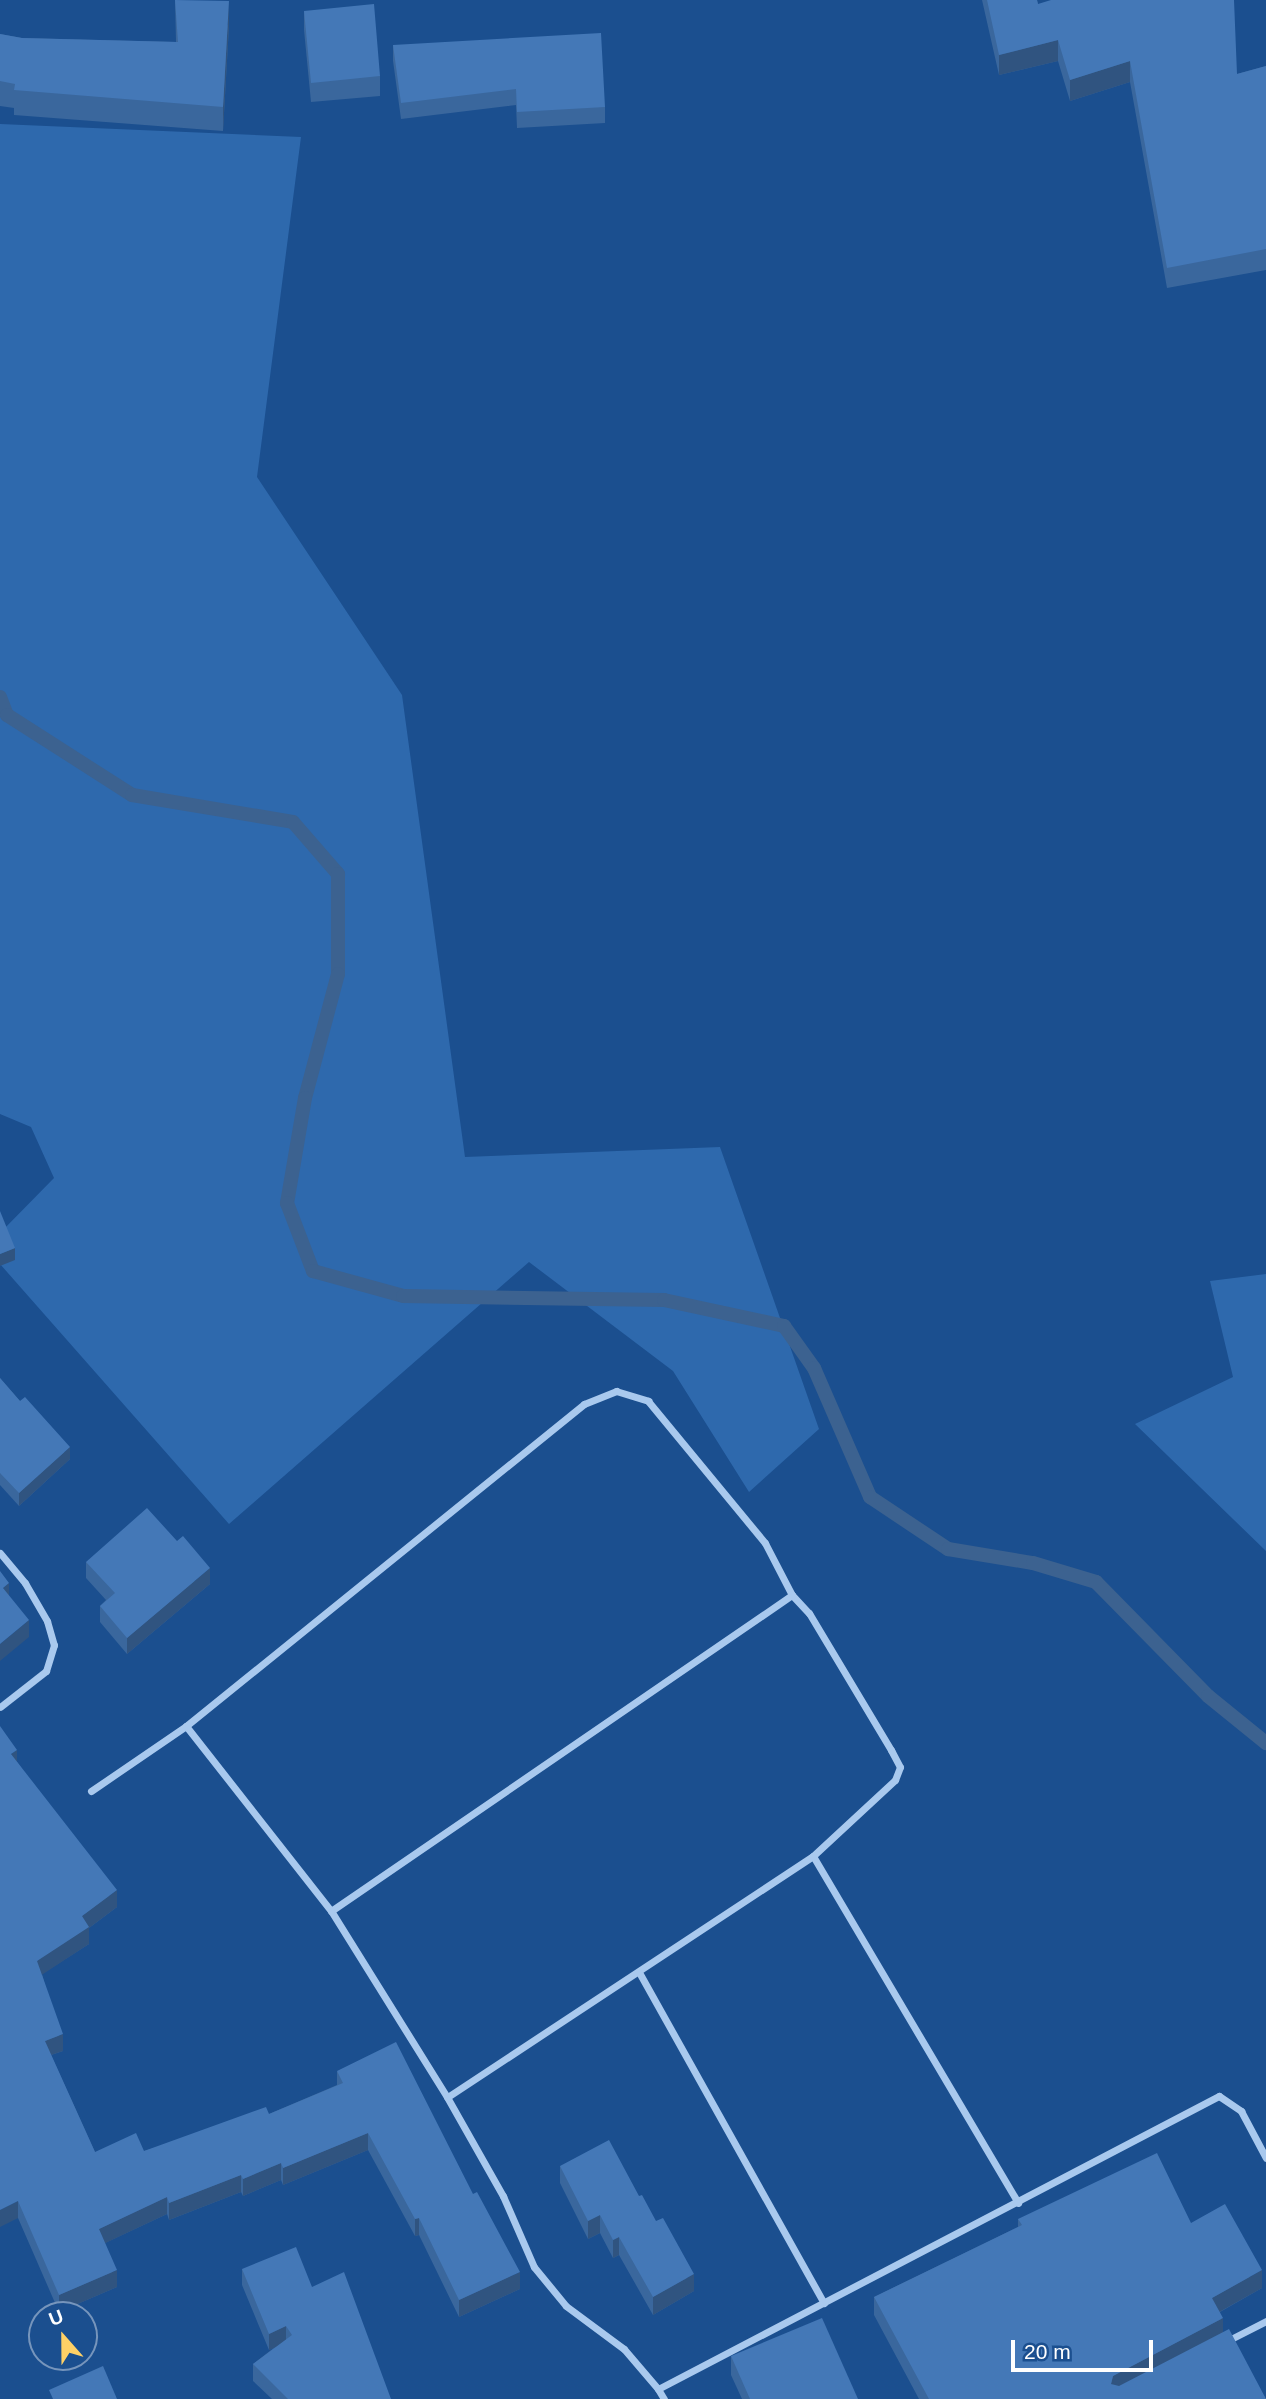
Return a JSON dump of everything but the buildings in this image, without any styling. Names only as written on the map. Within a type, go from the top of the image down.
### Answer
[{"type":"street","points":[[91,1791],[186,1726],[584,1404],[616,1391],[648,1401],[765,1543],[792,1595],[809,1613],[900,1767],[895,1780],[813,1856],[640,1974],[447,2097]]},
{"type":"street","points":[[0,1553],[36,1602],[54,1645],[46,1671],[0,1707]]},
{"type":"street","points":[[331,1911],[792,1595]]},
{"type":"street","points":[[186,1726],[331,1911],[447,2097],[503,2196],[534,2267],[566,2306],[624,2349],[664,2399]]},
{"type":"street","points":[[813,1856],[1018,2203]]},
{"type":"street","points":[[640,1974],[824,2303]]},
{"type":"street","points":[[658,2389],[1219,2096],[1241,2111],[1266,2158]]},
{"type":"street","points":[[1220,2345],[1266,2320]]},
{"type":"shaded area","points":[[0,124],[301,137],[257,477],[402,695],[465,1157],[720,1147],[819,1429],[749,1492],[673,1371],[529,1262],[229,1524],[0,1264],[0,1233],[54,1178],[31,1127],[0,1114]]},
{"type":"shaded area","points":[[1266,1274],[1266,1551],[1135,1424],[1233,1377],[1210,1281]]},
{"type":"waterway","points":[[0,697],[7,715],[132,795],[293,822],[338,874],[338,974],[305,1098],[287,1203],[313,1271],[403,1296],[664,1300],[784,1326],[814,1368],[870,1497],[948,1549],[1033,1563],[1096,1582],[1208,1696],[1266,1743]]}]
